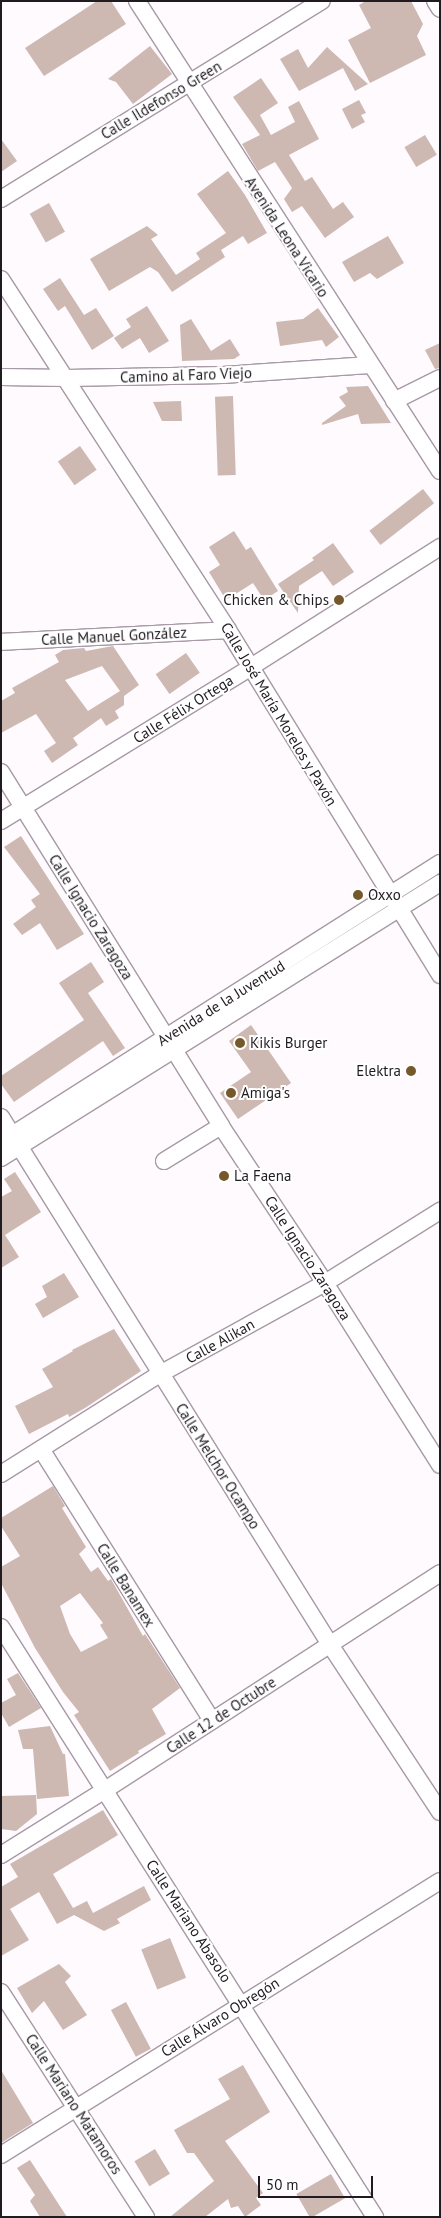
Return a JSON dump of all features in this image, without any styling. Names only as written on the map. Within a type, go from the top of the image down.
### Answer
[{"type":"street","name":"Avenida Leona Vicario","points":[[137,1],[440,471]]},
{"type":"street","name":"Calle Ildefonso Green","points":[[1,199],[322,1]]},
{"type":"street","points":[[435,1],[440,9]]},
{"type":"street","name":"Calle José María Morelos y Pavón","points":[[1,279],[67,378],[228,630],[440,975]]},
{"type":"street","name":"Camino al Faro Viejo","points":[[1,377],[67,378],[223,375],[370,365]]},
{"type":"street","points":[[394,401],[440,378]]},
{"type":"street","name":"Calle Félix Ortega","points":[[1,821],[251,668],[440,547]]},
{"type":"street","name":"Calle Manuel González","points":[[1,642],[228,630]]},
{"type":"street","name":"Calle Ignacio Zaragoza","points":[[1,772],[221,1126],[325,1283],[440,1465]]},
{"type":"street","name":"Avenida de la Juventud","points":[[171,1043],[389,894],[440,862]]},
{"type":"street","name":"Avenida de la Juventud","points":[[1,1158],[11,1141],[171,1043],[440,883]]},
{"type":"street","name":"Calle Melchor Ocampo","points":[[1,1117],[11,1141],[329,1643],[440,1812]]},
{"type":"street","points":[[164,1162],[221,1126]]},
{"type":"street","name":"Calle Alikan","points":[[1,1474],[160,1374],[325,1283],[440,1211]]},
{"type":"street","name":"Calle Banamex","points":[[41,1449],[212,1721]]},
{"type":"street","name":"Calle 12 de Octubre","points":[[1,1855],[105,1790],[440,1572]]},
{"type":"street","name":"Calle Mariano Abasolo","points":[[1,1627],[242,2003],[375,2217]]},
{"type":"street","name":"Calle Álvaro Obregón","points":[[1,2155],[76,2106],[440,1881]]},
{"type":"street","name":"Calle Mariano Matamoros","points":[[1,1992],[146,2217]]},
{"type":"building","points":[[97,1],[111,1],[126,24],[44,76],[25,48]]},
{"type":"building","points":[[366,1],[411,1],[423,24],[417,36],[426,55],[370,83],[348,40],[371,28],[359,5]]},
{"type":"building","points":[[150,46],[172,74],[133,104],[116,82],[108,79]]},
{"type":"building","points":[[327,47],[368,84],[355,91],[343,68],[299,91],[280,59],[298,49],[308,68]]},
{"type":"building","points":[[261,78],[278,103],[260,115],[271,135],[295,122],[288,107],[299,101],[319,139],[289,155],[305,181],[312,177],[333,209],[343,202],[354,217],[325,238],[302,206],[292,212],[284,199],[292,188],[275,162],[258,171],[242,144],[260,135],[233,97]]},
{"type":"building","points":[[359,100],[366,113],[361,115],[365,122],[352,129],[342,109]]},
{"type":"building","points":[[425,135],[437,155],[416,167],[404,147]]},
{"type":"building","points":[[1,139],[17,161],[1,172]]},
{"type":"building","points":[[228,171],[245,195],[267,233],[248,244],[243,236],[221,250],[225,257],[172,292],[158,272],[150,267],[109,291],[90,259],[147,226],[158,235],[151,239],[176,275],[200,259],[196,253],[226,233],[197,194]]},
{"type":"building","points":[[49,203],[65,232],[46,243],[30,214]]},
{"type":"building","points":[[388,236],[404,263],[377,279],[370,273],[354,282],[342,262]]},
{"type":"building","points":[[60,278],[84,315],[96,308],[114,336],[92,350],[65,306],[58,311],[43,289]]},
{"type":"building","points":[[147,306],[169,341],[149,353],[140,338],[122,349],[114,338],[131,327],[126,319]]},
{"type":"building","points":[[318,308],[339,337],[326,347],[322,340],[280,346],[276,322],[303,319]]},
{"type":"building","points":[[191,319],[211,351],[230,339],[240,355],[234,359],[182,361],[180,325]]},
{"type":"building","points":[[440,343],[440,368],[435,369],[425,350]]},
{"type":"building","points":[[368,386],[391,423],[361,424],[358,414],[322,425],[322,423],[346,406],[339,397],[348,392],[346,387]]},
{"type":"building","points":[[233,396],[236,475],[218,476],[215,397]]},
{"type":"building","points":[[181,401],[182,421],[162,421],[153,402]]},
{"type":"building","points":[[80,446],[97,470],[75,485],[58,461]]},
{"type":"building","points":[[423,489],[434,503],[380,545],[369,531]]},
{"type":"building","points":[[234,531],[246,550],[251,547],[278,591],[264,600],[253,583],[226,600],[209,572],[220,565],[209,547]]},
{"type":"building","points":[[333,543],[354,572],[333,586],[322,571],[299,586],[298,613],[278,584],[314,560],[312,558]]},
{"type":"building","points":[[113,646],[139,685],[124,696],[124,705],[115,711],[119,718],[106,726],[101,718],[73,738],[78,745],[52,763],[44,751],[56,743],[36,714],[1,733],[1,701],[15,693],[12,688],[59,662],[55,655],[63,650],[84,648],[86,651]],"holes":[[[102,666],[120,691],[88,711],[65,680]]]},
{"type":"building","points":[[186,653],[200,673],[169,694],[156,674]]},
{"type":"building","points":[[21,836],[84,934],[57,950],[40,923],[22,935],[13,924],[36,907],[31,900],[40,894],[4,847]]},
{"type":"building","points":[[91,962],[104,982],[88,993],[125,1048],[113,1056],[103,1041],[14,1102],[1,1084],[1,1076],[84,1020],[59,983]]},
{"type":"building","points":[[251,1025],[291,1083],[238,1119],[220,1093],[251,1072],[229,1041]]},
{"type":"building","points":[[15,1172],[41,1212],[5,1235],[19,1257],[1,1268],[1,1197],[12,1191],[4,1179]]},
{"type":"building","points":[[64,1273],[79,1297],[43,1318],[35,1304],[47,1297],[42,1286]]},
{"type":"building","points":[[114,1329],[141,1371],[69,1417],[68,1414],[29,1434],[15,1406],[53,1387],[42,1369],[72,1350]]},
{"type":"building","points":[[53,1486],[65,1506],[62,1508],[86,1547],[79,1554],[91,1572],[98,1567],[108,1581],[111,1579],[143,1636],[145,1634],[180,1688],[152,1709],[166,1734],[110,1771],[74,1715],[79,1712],[63,1692],[35,1648],[1,1583],[1,1567],[20,1556],[1,1526],[1,1518]],"holes":[[[80,1593],[103,1623],[100,1625],[108,1638],[81,1652],[70,1634],[60,1606]]]},
{"type":"building","points":[[18,1673],[41,1708],[9,1727],[1,1713],[1,1703],[16,1695],[7,1679]]},
{"type":"building","points":[[50,1726],[63,1754],[65,1754],[69,1796],[37,1799],[33,1749],[23,1749],[18,1730]]},
{"type":"building","points":[[36,1795],[37,1814],[16,1831],[1,1829],[1,1796]]},
{"type":"building","points":[[103,1810],[118,1835],[53,1874],[73,1908],[87,1901],[93,1913],[144,1886],[151,1900],[117,1919],[120,1923],[104,1931],[74,1915],[57,1924],[39,1892],[10,1909],[29,1940],[1,1956],[1,1887],[18,1877],[10,1864]]},
{"type":"building","points":[[170,1938],[186,1978],[157,1989],[141,1950]]},
{"type":"building","points":[[59,1964],[71,1976],[65,1982],[87,2015],[63,2030],[44,2001],[32,2013],[17,1988]]},
{"type":"building","points":[[126,2002],[151,2049],[136,2057],[111,2010]]},
{"type":"building","points":[[243,2065],[270,2112],[225,2141],[263,2193],[256,2198],[261,2205],[245,2217],[238,2206],[231,2208],[228,2199],[205,2217],[170,2217],[214,2181],[194,2153],[187,2153],[174,2130],[230,2099],[218,2079]]},
{"type":"building","points":[[1,2070],[33,2123],[1,2143]]},
{"type":"building","points":[[155,2149],[170,2174],[149,2186],[134,2161]]},
{"type":"building","points":[[30,2160],[67,2217],[40,2217],[30,2201],[35,2195],[17,2168]]},
{"type":"building","points":[[331,2174],[345,2198],[310,2217],[296,2194]]},
{"type":"place","name":"Chicken & Chips","points":[[339,600]]},
{"type":"place","name":"Oxxo","points":[[358,895]]},
{"type":"place","name":"Kikis Burger","points":[[240,1043]]},
{"type":"place","name":"Elektra","points":[[411,1071]]},
{"type":"place","name":"Amiga's","points":[[231,1093]]},
{"type":"place","name":"La Faena","points":[[224,1176]]}]
